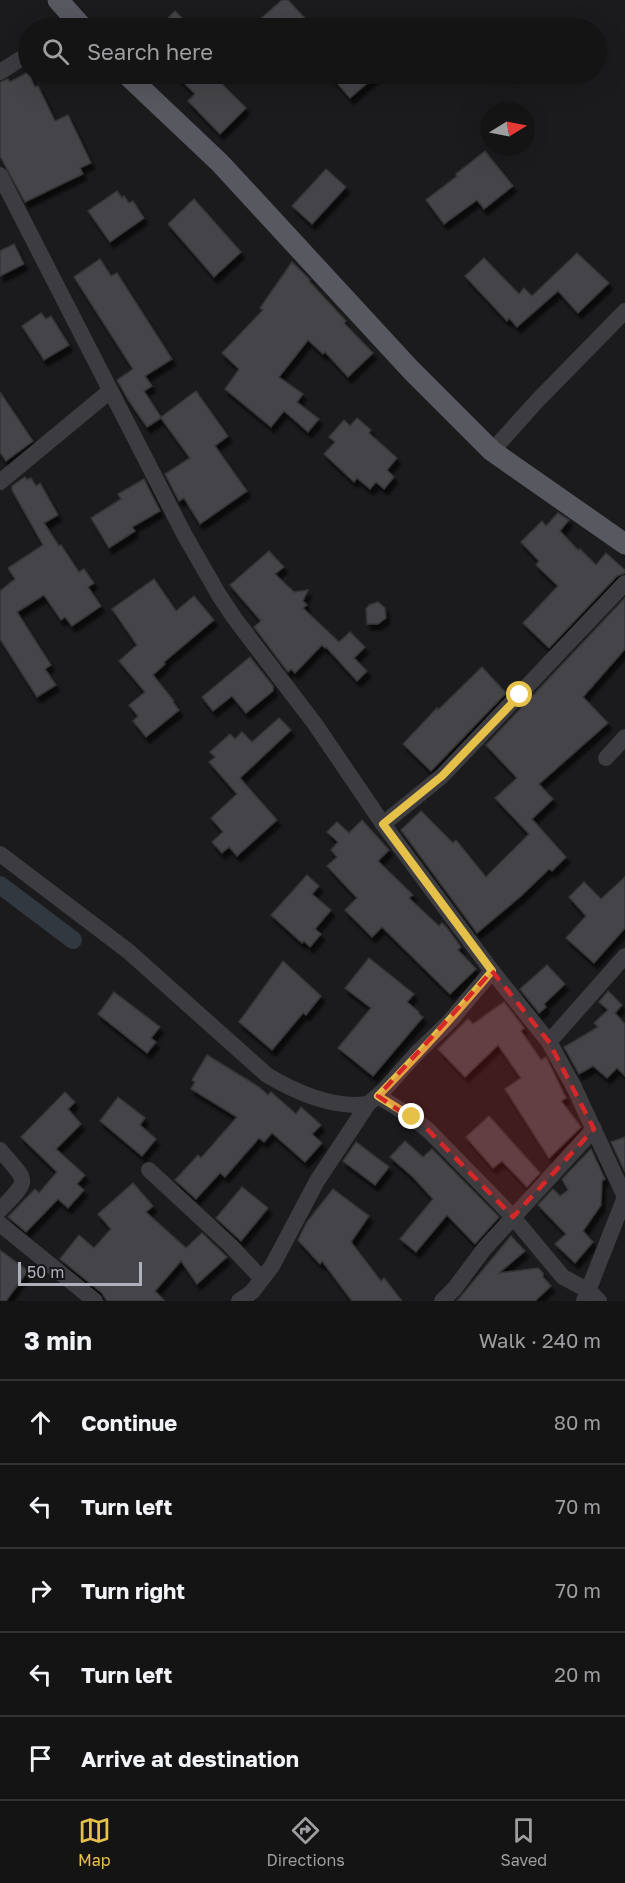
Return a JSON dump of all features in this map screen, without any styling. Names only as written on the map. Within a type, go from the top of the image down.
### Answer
[{"type":"main road","points":[[58,0],[68,18]]},
{"type":"main road","points":[[137,84],[220,163],[411,370],[492,451],[625,544]]},
{"type":"street","points":[[0,72],[18,60]]},
{"type":"street","points":[[0,175],[184,534],[219,595],[315,724],[383,824],[492,971],[549,1042],[574,1087],[625,1197],[591,1298],[563,1277],[513,1217],[429,1131],[412,1117],[373,1100],[354,1106],[321,1099],[281,1084],[267,1075],[128,951],[0,855]]},
{"type":"street","points":[[492,451],[537,401],[625,311]]},
{"type":"street","points":[[0,482],[110,392]]},
{"type":"street","points":[[383,824],[442,776],[625,583]]},
{"type":"street","points":[[606,758],[625,737]]},
{"type":"street","points":[[549,1042],[625,956]]},
{"type":"street","points":[[239,1301],[252,1292],[272,1266],[317,1181],[373,1100],[450,1021],[492,971]]},
{"type":"street","points":[[442,1301],[513,1217],[594,1129]]},
{"type":"street","points":[[0,1150],[21,1174],[23,1181],[22,1186],[0,1210]]},
{"type":"street","points":[[149,1170],[230,1245],[262,1279]]},
{"type":"street","points":[[0,1224],[94,1301]]},
{"type":"highlighted area","points":[[492,971],[549,1042],[594,1129],[513,1217],[429,1131],[378,1096]]},
{"type":"building","points":[[282,0],[288,0],[305,18],[261,18]]},
{"type":"building","points":[[175,11],[182,18],[168,18]]},
{"type":"building","points":[[18,78],[18,84],[38,86],[55,121],[68,115],[91,163],[80,168],[83,174],[25,202],[0,156],[0,82],[8,79],[10,82]]},
{"type":"building","points":[[185,84],[222,84],[246,108],[220,134],[188,101],[195,94]]},
{"type":"building","points":[[338,84],[366,84],[350,98]]},
{"type":"building","points":[[481,154],[489,156],[513,186],[484,209],[477,200],[444,224],[426,200],[457,176],[456,174]]},
{"type":"building","points":[[326,169],[346,187],[312,224],[292,206]]},
{"type":"building","points":[[117,191],[129,203],[133,201],[144,218],[110,242],[88,211]]},
{"type":"building","points":[[194,199],[241,252],[214,277],[168,224]]},
{"type":"building","points":[[14,244],[24,264],[0,276],[0,251]]},
{"type":"building","points":[[577,253],[609,283],[578,313],[558,291],[517,327],[509,318],[507,321],[465,276],[484,258],[519,294],[524,288],[532,296]]},
{"type":"building","points":[[100,259],[111,276],[117,273],[172,359],[145,376],[152,386],[144,391],[161,417],[196,391],[228,436],[215,446],[247,491],[200,524],[184,498],[179,501],[165,474],[190,458],[161,418],[147,427],[129,401],[117,380],[133,369],[74,277]]},
{"type":"building","points":[[292,262],[373,353],[348,377],[325,352],[323,354],[308,340],[279,377],[303,394],[297,402],[319,419],[308,432],[284,411],[271,427],[225,389],[239,369],[222,353],[263,310],[260,308]]},
{"type":"building","points":[[41,313],[46,319],[51,316],[69,345],[44,360],[22,326]]},
{"type":"building","points":[[0,392],[33,441],[6,461],[0,452]]},
{"type":"building","points":[[357,418],[371,430],[369,433],[397,458],[387,470],[394,477],[384,489],[376,482],[370,489],[357,478],[354,482],[324,454],[335,442],[329,437],[344,420],[350,426]]},
{"type":"building","points":[[25,477],[27,480],[31,478],[36,486],[40,483],[58,515],[44,523],[79,572],[84,569],[94,583],[88,587],[101,606],[72,626],[65,617],[61,620],[44,595],[17,612],[51,665],[45,669],[56,685],[37,697],[0,639],[0,591],[15,579],[8,568],[43,545],[12,490],[12,486]]},
{"type":"building","points":[[144,479],[160,511],[132,527],[135,531],[109,548],[91,518],[121,499],[118,494]]},
{"type":"building","points":[[558,513],[569,520],[560,531],[578,550],[580,549],[596,565],[606,553],[625,570],[625,573],[617,576],[549,648],[523,623],[558,586],[536,565],[539,561],[521,542],[542,521],[546,526]]},
{"type":"building","points":[[269,551],[284,567],[275,574],[294,592],[308,590],[303,601],[307,605],[303,608],[339,642],[350,632],[365,647],[354,658],[367,671],[357,681],[322,645],[295,673],[291,669],[288,672],[254,627],[261,621],[230,585]]},
{"type":"building","points":[[154,579],[176,611],[194,596],[214,620],[164,662],[165,664],[153,675],[179,710],[146,737],[133,721],[138,716],[129,705],[145,692],[119,661],[137,645],[112,609]]},
{"type":"building","points":[[625,598],[625,649],[583,697],[608,723],[539,784],[553,799],[532,819],[566,857],[552,871],[549,869],[477,933],[401,830],[421,811],[453,843],[456,840],[486,877],[529,834],[495,798],[517,778],[486,745]]},
{"type":"building","points":[[378,602],[385,608],[386,618],[378,624],[367,624],[366,609],[369,605]]},
{"type":"building","points":[[250,657],[273,686],[273,691],[246,713],[232,696],[213,711],[202,697]]},
{"type":"building","points":[[482,667],[506,693],[431,771],[403,744],[437,708],[438,710]]},
{"type":"building","points":[[279,718],[291,730],[240,778],[277,820],[237,856],[229,847],[222,853],[212,842],[223,832],[211,818],[237,794],[209,762],[215,757],[210,752],[230,734],[235,739],[242,732],[252,742]]},
{"type":"building","points":[[362,820],[389,850],[378,861],[413,895],[409,898],[439,926],[442,923],[447,928],[461,947],[458,950],[476,969],[450,994],[382,927],[372,937],[345,910],[357,898],[327,866],[337,857],[331,850],[338,842],[327,832],[337,822],[349,833]]},
{"type":"building","points":[[307,875],[319,886],[312,894],[331,910],[315,929],[321,934],[310,947],[304,941],[302,943],[271,915]]},
{"type":"building","points":[[625,877],[625,928],[594,963],[566,938],[586,916],[569,897],[584,882],[601,899]]},
{"type":"building","points":[[369,958],[414,994],[407,1002],[423,1017],[373,1076],[338,1048],[371,1008],[345,988]]},
{"type":"building","points":[[283,961],[321,996],[306,1015],[303,1013],[272,1050],[239,1022]]},
{"type":"building","points":[[547,965],[565,984],[544,1004],[546,1007],[539,1013],[520,989]]},
{"type":"building","points":[[608,991],[622,1005],[615,1013],[625,1024],[625,1076],[617,1068],[607,1078],[593,1066],[579,1074],[564,1047],[598,1027],[594,1023],[608,1010],[599,1002]]},
{"type":"building","points":[[114,992],[160,1027],[151,1038],[156,1042],[147,1053],[98,1014]]},
{"type":"building","points":[[504,1002],[524,1028],[521,1031],[541,1060],[546,1057],[566,1098],[561,1101],[581,1127],[549,1158],[505,1089],[521,1078],[498,1045],[465,1077],[438,1049],[468,1019],[473,1024]]},
{"type":"building","points":[[207,1055],[268,1095],[271,1092],[296,1114],[301,1107],[321,1125],[312,1134],[322,1143],[305,1162],[272,1133],[264,1142],[259,1138],[225,1177],[220,1173],[196,1199],[175,1180],[198,1155],[201,1158],[237,1117],[191,1089],[195,1082],[192,1080]]},
{"type":"building","points":[[65,1092],[75,1102],[68,1109],[81,1124],[56,1149],[85,1175],[77,1184],[84,1190],[68,1208],[58,1199],[26,1232],[8,1217],[35,1189],[39,1193],[57,1172],[21,1137]]},
{"type":"building","points":[[118,1097],[145,1118],[140,1125],[156,1139],[142,1156],[100,1121]]},
{"type":"building","points":[[489,1116],[540,1173],[527,1187],[502,1161],[493,1168],[466,1137]]},
{"type":"building","points":[[625,1137],[625,1172],[611,1142]]},
{"type":"building","points":[[405,1141],[423,1157],[432,1149],[499,1217],[475,1244],[447,1215],[416,1252],[400,1239],[433,1199],[390,1157]]},
{"type":"building","points":[[356,1142],[389,1167],[375,1185],[343,1161]]},
{"type":"building","points":[[591,1149],[605,1179],[602,1181],[601,1205],[583,1231],[593,1242],[575,1263],[555,1244],[566,1234],[538,1205],[553,1189],[560,1196],[568,1190],[562,1179]]},
{"type":"building","points":[[133,1183],[153,1206],[146,1212],[186,1248],[202,1233],[227,1257],[197,1284],[181,1261],[155,1291],[165,1301],[107,1301],[102,1293],[60,1259],[79,1235],[94,1248],[111,1229],[98,1214]]},
{"type":"building","points":[[242,1187],[268,1208],[241,1241],[216,1218]]},
{"type":"building","points":[[333,1189],[369,1216],[351,1242],[381,1281],[384,1278],[402,1301],[352,1301],[322,1261],[320,1264],[298,1240],[307,1222]]},
{"type":"building","points":[[511,1236],[525,1251],[499,1273],[538,1268],[551,1286],[535,1301],[457,1301]]},
{"type":"building","points":[[0,1250],[28,1271],[6,1301],[0,1301]]},
{"type":"waterway","points":[[0,885],[73,940]]},
{"type":"route","points":[[412,1117],[378,1096],[450,1021],[492,971],[383,824],[442,776],[520,695]]}]
